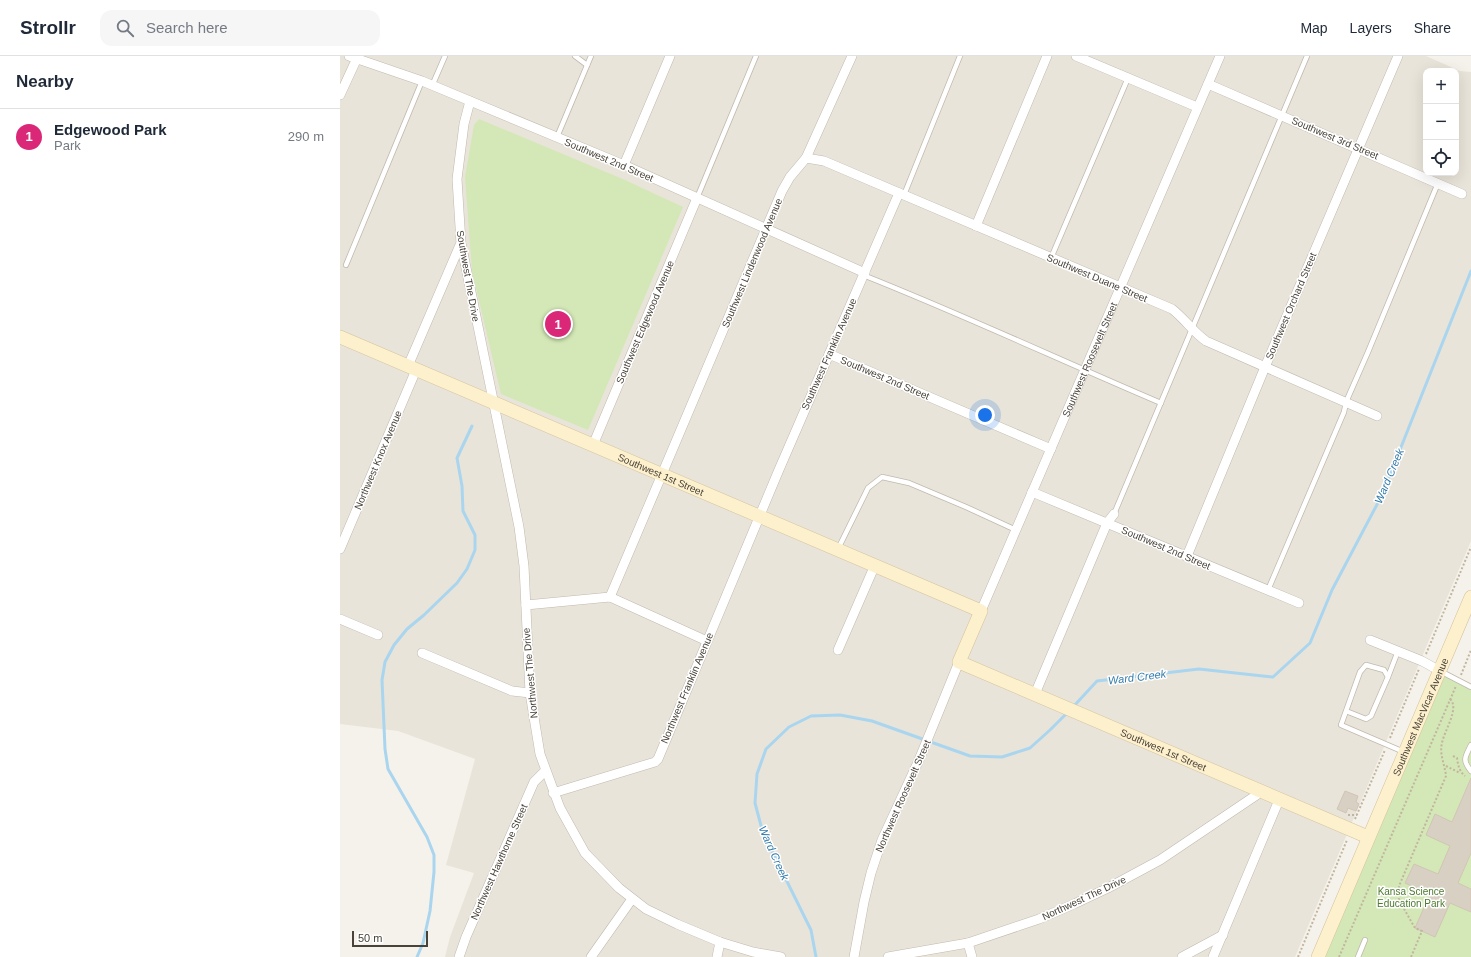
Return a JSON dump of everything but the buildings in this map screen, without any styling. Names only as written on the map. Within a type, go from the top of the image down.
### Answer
[{"type":"street","points":[[624,165],[670,56]]},
{"type":"street","name":"Southwest Lindenwood Avenue","points":[[610,597],[782,191],[790,177],[806,158],[852,56]]},
{"type":"street","points":[[976,226],[1047,56]]},
{"type":"street","points":[[1076,56],[1197,107]]},
{"type":"street","name":"Southwest Roosevelt Street","points":[[959,662],[1220,56]]},
{"type":"street","name":"Southwest Orchard Street","points":[[1187,556],[1265,367],[1398,56]]},
{"type":"street","name":"Southwest 2nd Street","points":[[355,57],[470,101],[624,165],[864,274]]},
{"type":"street","points":[[340,95],[355,57]]},
{"type":"street","name":"Southwest 3rd Street","points":[[1208,84],[1462,194]]},
{"type":"street","name":"Southwest The Drive","points":[[470,101],[464,124],[458,180],[461,243],[493,403]]},
{"type":"street","name":"Southwest Duane Street","points":[[806,158],[824,161],[1172,310],[1188,324],[1192,330],[1206,341],[1377,416]]},
{"type":"street","name":"Southwest Franklin Avenue","points":[[760,515],[864,274],[902,194]]},
{"type":"street","name":"Southwest Edgewood Avenue","points":[[593,446],[697,198]]},
{"type":"street","name":"Northwest Knox Avenue","points":[[340,549],[461,243]]},
{"type":"street","name":"Southwest 1st Street","points":[[340,338],[593,446],[760,515],[981,611]]},
{"type":"street","name":"Southwest 2nd Street","points":[[829,354],[1050,449]]},
{"type":"street","name":"Northwest The Drive","points":[[493,403],[519,527],[524,566],[530,693],[540,754],[553,793],[560,808],[585,853],[607,877],[646,909],[720,942],[753,952],[780,957]]},
{"type":"street","name":"Southwest 2nd Street","points":[[1032,492],[1299,603]]},
{"type":"street","points":[[1036,694],[1106,523],[1114,514]]},
{"type":"street","name":"Northwest Franklin Avenue","points":[[553,793],[655,762],[658,759],[760,515]]},
{"type":"street","points":[[838,650],[875,565]]},
{"type":"street","points":[[526,605],[610,597],[707,641]]},
{"type":"street","name":"Southwest MacVicar Avenue","points":[[1318,957],[1471,597]]},
{"type":"street","points":[[340,619],[378,635]]},
{"type":"street","points":[[1370,640],[1422,661],[1440,671]]},
{"type":"street","points":[[422,653],[512,691],[530,693]]},
{"type":"street","name":"Southwest 1st Street","points":[[959,662],[1368,837]]},
{"type":"street","name":"Northwest Roosevelt Street","points":[[854,957],[871,872],[882,840],[936,721],[959,662]]},
{"type":"street","name":"Northwest Hawthorne Street","points":[[459,957],[466,937],[532,787],[537,778],[545,771]]},
{"type":"street","name":"Northwest The Drive","points":[[888,957],[968,943],[1039,919],[1108,888],[1160,860],[1261,792]]},
{"type":"street","points":[[1213,957],[1279,800]]},
{"type":"street","points":[[592,957],[632,899]]},
{"type":"street","points":[[1182,957],[1223,935]]},
{"type":"street","points":[[717,957],[720,942]]},
{"type":"street","points":[[968,943],[972,957]]},
{"type":"lane","points":[[432,86],[445,56]]},
{"type":"lane","points":[[575,56],[587,65]]},
{"type":"lane","points":[[557,138],[591,56]]},
{"type":"lane","points":[[697,198],[756,56]]},
{"type":"lane","points":[[902,194],[960,56]]},
{"type":"lane","points":[[1114,514],[1307,56]]},
{"type":"lane","points":[[1051,258],[1128,78]]},
{"type":"lane","points":[[346,265],[422,82]]},
{"type":"lane","points":[[1268,590],[1344,412],[1346,402],[1438,183]]},
{"type":"lane","points":[[864,274],[1161,403]]},
{"type":"lane","points":[[838,549],[868,488],[882,477],[909,483],[1016,530]]},
{"type":"lane","points":[[1346,711],[1366,719],[1371,716],[1398,651]]},
{"type":"lane","points":[[1388,677],[1384,670],[1366,665],[1360,672],[1341,725],[1405,753]]},
{"type":"lane","points":[[1440,671],[1471,687]]},
{"type":"lane","points":[[1471,745],[1465,757],[1465,764],[1471,771]]},
{"type":"lane","points":[[1358,957],[1365,940]]},
{"type":"path","points":[[1339,957],[1471,650]]},
{"type":"path","points":[[1466,663],[1471,663]]},
{"type":"path","points":[[1411,957],[1422,931],[1415,928],[1399,900],[1399,886],[1446,776],[1445,766],[1441,755],[1441,744],[1455,708],[1450,699]]},
{"type":"path","points":[[1445,766],[1461,773]]},
{"type":"shaded area","points":[[340,56],[1426,56],[1453,68],[1423,68],[1423,176],[1459,176],[1459,71],[1471,72],[1471,541],[1295,957],[445,957],[450,937],[474,873],[446,865],[475,759],[398,731],[340,724]]},
{"type":"green space","points":[[479,119],[625,180],[683,207],[588,430],[501,394],[472,271],[465,177],[474,125]]},
{"type":"green space","name":"Kansa Science Education Park","points":[[1440,671],[1471,686],[1471,957],[1319,957]]},
{"type":"waterway","name":"Ward Creek","points":[[1073,707],[1097,681],[1199,669],[1273,677],[1310,643],[1332,590],[1382,495],[1471,271]]},
{"type":"waterway","points":[[417,957],[423,943],[430,911],[434,872],[434,855],[427,837],[388,769],[385,749],[382,680],[385,662],[394,645],[407,629],[424,615],[457,583],[467,569],[475,550],[475,535],[463,511],[462,486],[457,458],[472,426]]},
{"type":"waterway","name":"Ward Creek","points":[[816,957],[811,930],[763,833],[755,803],[757,774],[766,749],[789,727],[811,716],[840,715],[872,721],[970,756],[1002,757],[1030,748],[1067,713]]},
{"type":"place","name":"Edgewood Park","points":[[558,324]]}]
